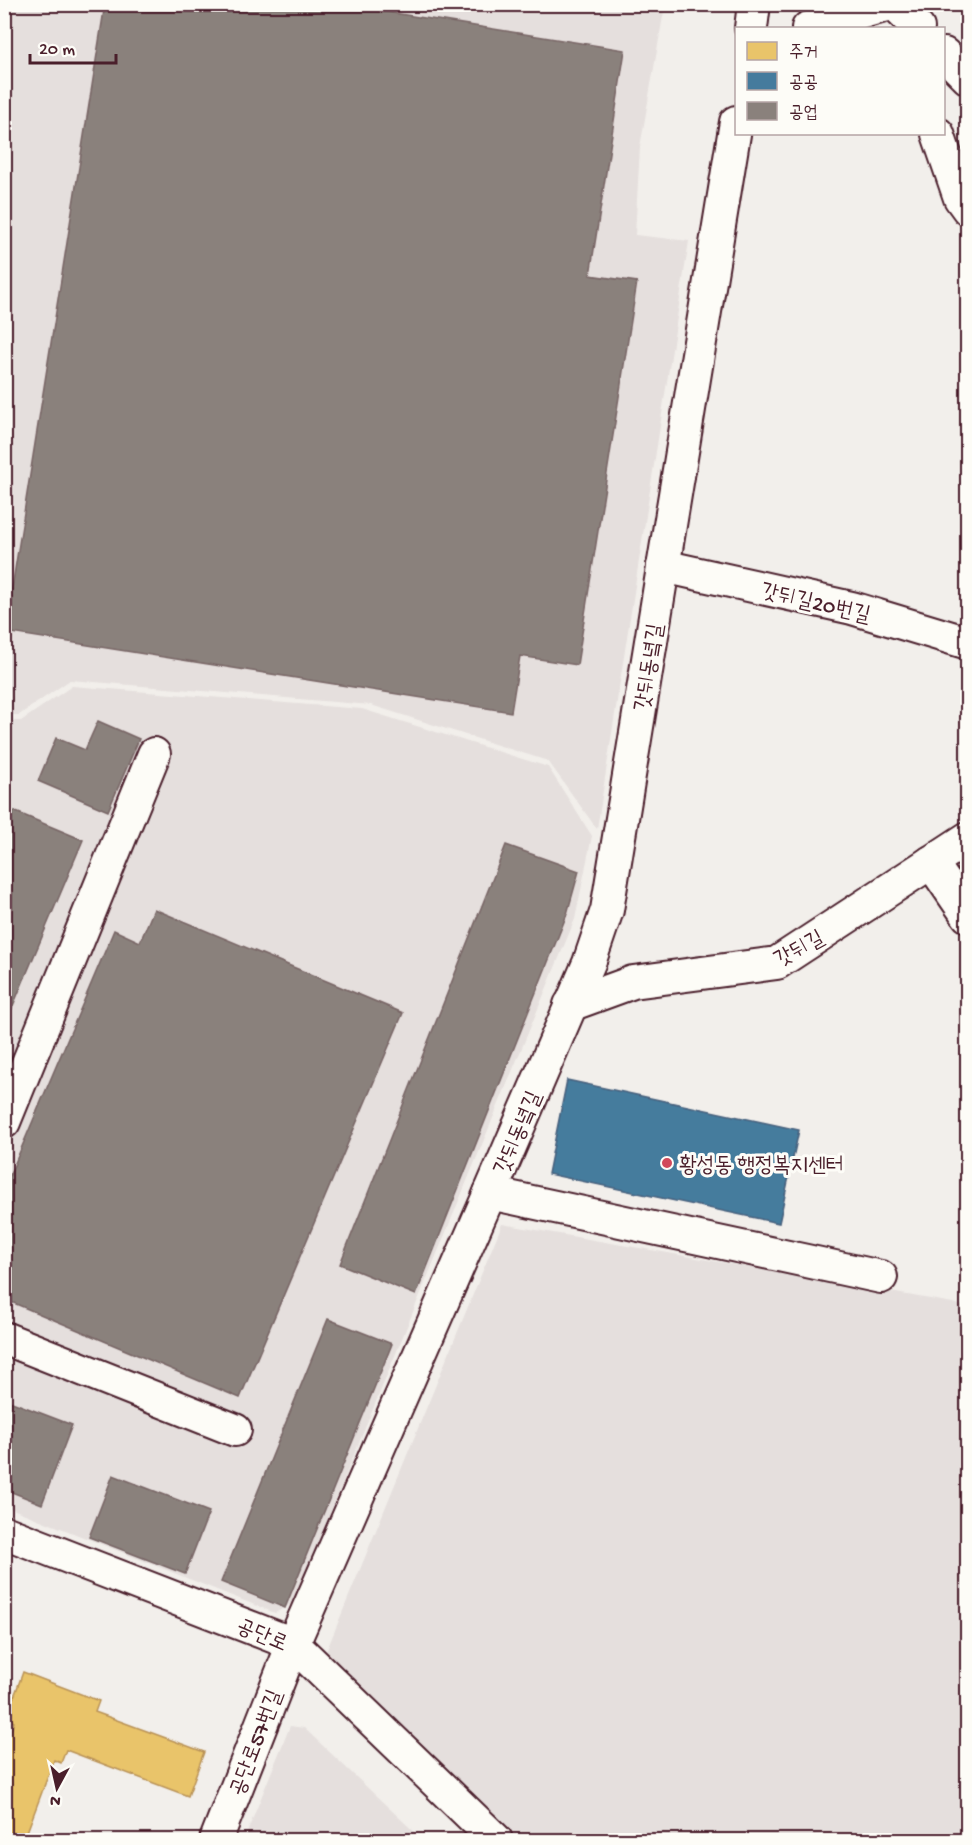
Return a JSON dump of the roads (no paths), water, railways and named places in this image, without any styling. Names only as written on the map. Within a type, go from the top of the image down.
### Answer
[{"type":"street","points":[[751,27],[754,4]]},
{"type":"street","points":[[812,27],[893,4]]},
{"type":"street","points":[[893,4],[902,27]]},
{"type":"street","points":[[893,4],[917,27]]},
{"type":"street","points":[[945,55],[968,78]]},
{"type":"street","name":"갓뒤동녘길","points":[[293,1644],[589,963],[607,910],[735,128]]},
{"type":"street","points":[[938,135],[960,198],[968,209]]},
{"type":"street","name":"갓뒤길20번길","points":[[663,566],[852,608],[968,643]]},
{"type":"street","points":[[4,1122],[154,754]]},
{"type":"street","name":"갓뒤길","points":[[570,1005],[633,982],[777,963],[968,838]]},
{"type":"street","points":[[931,862],[968,916]]},
{"type":"street","name":"갓뒤동녘길","points":[[490,1193],[881,1277]]},
{"type":"street","points":[[4,1338],[235,1430]]},
{"type":"street","name":"공단로","points":[[4,1532],[293,1644],[495,1840]]},
{"type":"street","name":"공단로57번길","points":[[216,1840],[293,1644]]},
{"type":"place","name":"황성동 행정복지센터","points":[[667,1163]]}]
